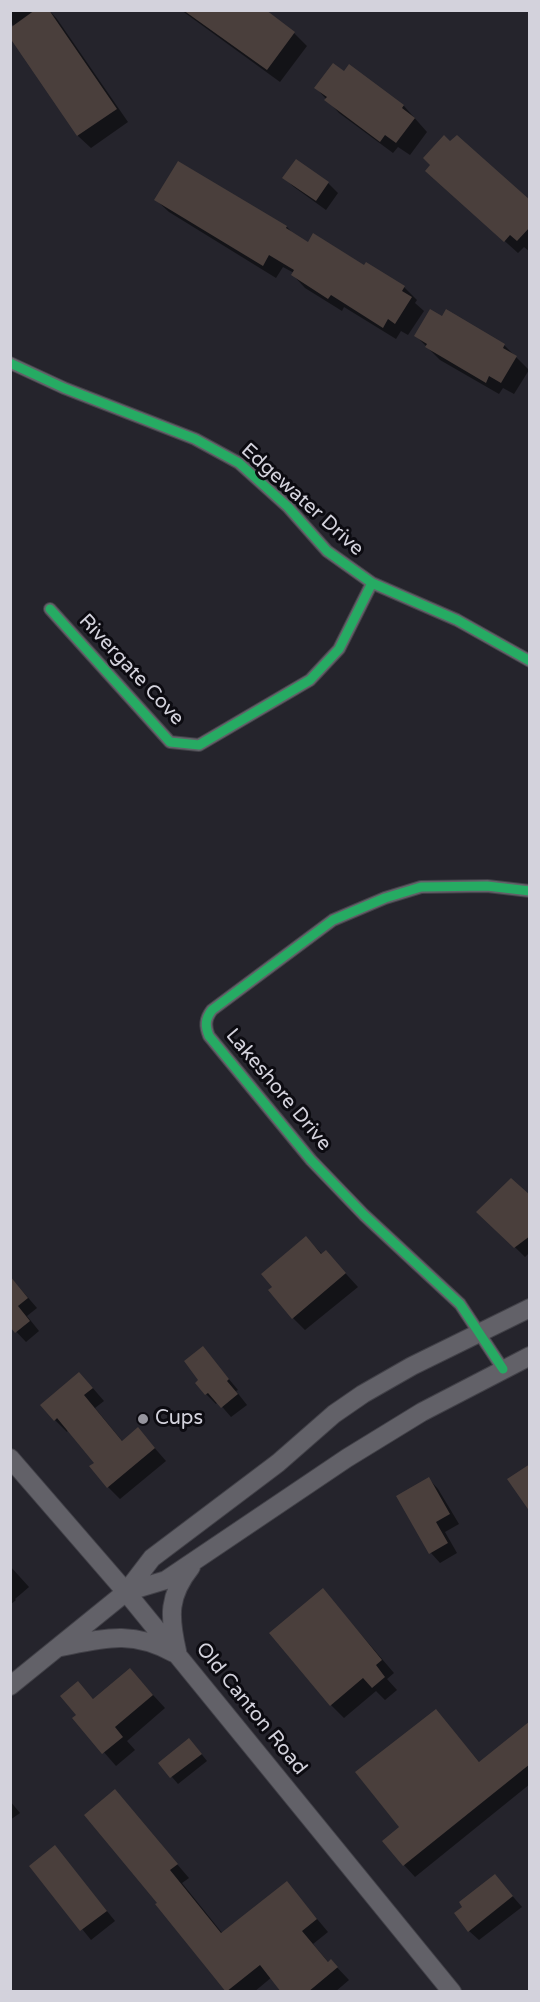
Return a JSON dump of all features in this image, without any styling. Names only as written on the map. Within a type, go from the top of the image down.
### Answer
[{"type":"main road","points":[[10,1686],[126,1592],[152,1558],[278,1462],[334,1414],[363,1394],[412,1366],[530,1308]]},
{"type":"main road","points":[[126,1592],[166,1580],[347,1458],[422,1412],[530,1356]]},
{"type":"main road","name":"Old Canton Road","points":[[10,1458],[126,1592],[452,1992]]},
{"type":"main road","points":[[178,1656],[172,1629],[173,1599],[184,1576],[198,1557]]},
{"type":"main road","points":[[56,1648],[114,1637],[161,1646],[178,1656]]},
{"type":"street","name":"Edgewater Drive","points":[[10,363],[64,388],[195,439],[239,463],[288,507],[327,551],[372,583],[457,620],[530,661]]},
{"type":"street","name":"Rivergate Cove","points":[[50,609],[170,742],[199,745],[310,680],[339,649],[372,583]]},
{"type":"street","name":"Lakeshore Drive","points":[[503,1369],[460,1304],[364,1215],[311,1160],[209,1036],[206,1024],[207,1016],[212,1010],[333,920],[385,898],[421,887],[487,886],[530,891]]},
{"type":"building","points":[[35,10],[49,10],[117,109],[77,136],[10,38],[10,28]]},
{"type":"building","points":[[183,10],[266,10],[295,32],[267,70]]},
{"type":"building","points":[[333,63],[344,71],[349,64],[404,105],[402,108],[415,118],[396,143],[385,135],[380,142],[324,100],[327,97],[314,88]]},
{"type":"building","points":[[444,135],[450,141],[457,135],[530,200],[530,227],[517,241],[510,235],[504,242],[425,171],[430,165],[423,158]]},
{"type":"building","points":[[296,159],[329,182],[316,201],[282,178]]},
{"type":"building","points":[[178,161],[287,226],[286,228],[308,242],[313,233],[364,265],[366,262],[405,286],[402,291],[412,297],[395,324],[388,319],[383,328],[331,295],[328,299],[291,275],[294,270],[269,255],[263,266],[154,200]]},
{"type":"building","points":[[430,309],[442,316],[446,309],[505,344],[503,348],[517,356],[501,383],[489,376],[486,383],[425,347],[427,344],[414,336]]},
{"type":"building","points":[[511,1178],[530,1195],[530,1236],[514,1248],[476,1212]]},
{"type":"building","points":[[306,1236],[321,1254],[326,1250],[346,1273],[292,1319],[268,1290],[272,1287],[261,1274]]},
{"type":"building","points":[[10,1276],[28,1298],[18,1306],[30,1321],[15,1333],[10,1327]]},
{"type":"building","points":[[203,1346],[238,1394],[221,1408],[208,1393],[205,1395],[195,1383],[198,1380],[184,1361]]},
{"type":"building","points":[[79,1372],[93,1388],[84,1395],[122,1441],[138,1427],[155,1448],[107,1488],[89,1466],[94,1463],[57,1418],[54,1421],[40,1405]]},
{"type":"building","points":[[530,1464],[530,1512],[507,1479]]},
{"type":"building","points":[[429,1477],[450,1514],[436,1522],[448,1543],[429,1554],[396,1496]]},
{"type":"building","points":[[323,1588],[382,1660],[376,1665],[385,1677],[372,1688],[363,1678],[330,1706],[269,1633]]},
{"type":"building","points":[[130,1668],[153,1695],[115,1727],[123,1737],[102,1754],[72,1718],[76,1715],[60,1696],[78,1681],[93,1699]]},
{"type":"building","points":[[436,1709],[479,1762],[530,1721],[530,1764],[403,1866],[382,1841],[399,1827],[355,1772]]},
{"type":"building","points":[[189,1738],[202,1754],[170,1778],[158,1763]]},
{"type":"building","points":[[115,1789],[178,1864],[170,1870],[221,1933],[287,1881],[317,1919],[302,1931],[328,1962],[331,1959],[338,1967],[308,1992],[281,1992],[260,1965],[226,1992],[155,1904],[157,1903],[84,1815]]},
{"type":"building","points":[[55,1845],[107,1911],[80,1931],[29,1866]]},
{"type":"building","points":[[495,1874],[513,1896],[468,1932],[454,1913],[462,1907],[459,1902]]},
{"type":"cycle path","points":[[10,363],[64,388],[195,439],[239,463],[288,507],[327,551],[372,583],[457,620],[530,661]]},
{"type":"cycle path","points":[[50,609],[170,742],[199,745],[310,680],[339,649],[372,583]]},
{"type":"cycle path","points":[[503,1369],[460,1304],[364,1215],[311,1160],[209,1036],[206,1023],[212,1010],[333,920],[385,898],[421,887],[487,886],[530,891]]},
{"type":"place","name":"Cups","points":[[143,1419]]}]
